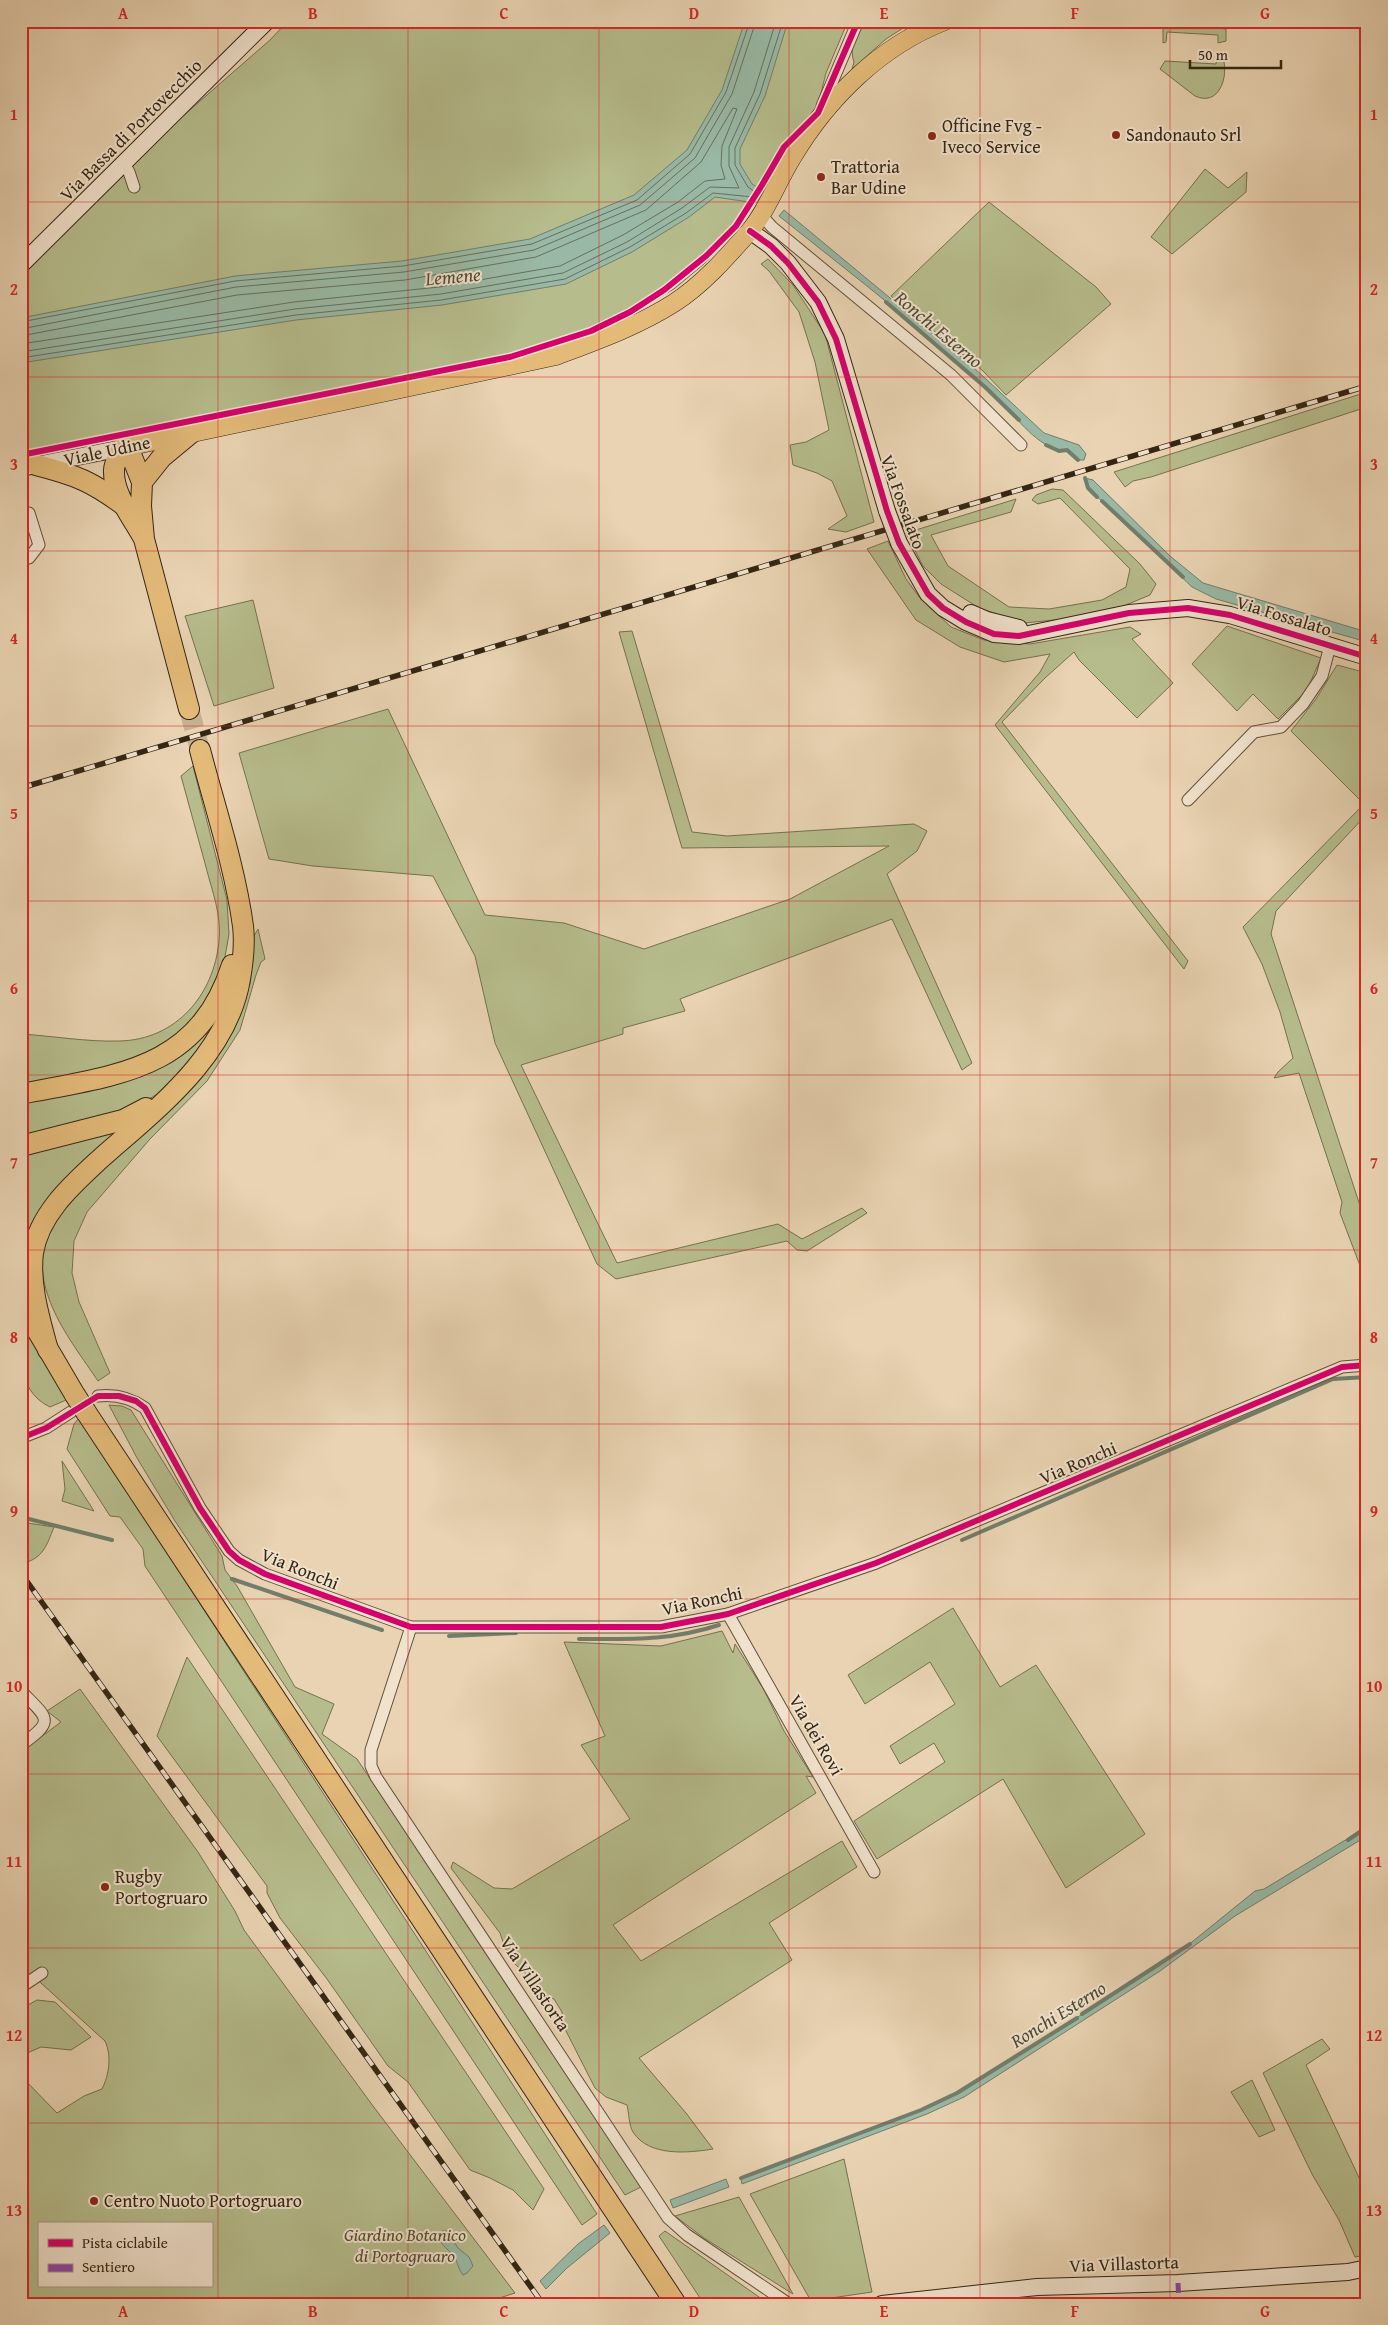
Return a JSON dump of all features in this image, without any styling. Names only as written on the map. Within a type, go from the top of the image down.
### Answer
[{"type":"highway","points":[[142,482],[162,457],[191,433]]},
{"type":"highway","points":[[144,539],[126,508],[116,485],[114,469],[122,448],[132,457],[142,482],[141,506],[144,539],[190,709]]},
{"type":"highway","points":[[29,466],[65,472],[90,482],[126,508]]},
{"type":"highway","points":[[48,1350],[38,1310],[33,1271],[33,1253],[41,1226],[75,1182],[186,1079],[212,1046],[228,1020],[240,981],[243,928],[231,869],[200,750]]},
{"type":"highway","points":[[21,1094],[120,1073],[144,1065],[175,1048],[206,1020],[228,977],[236,944],[238,929],[231,869]]},
{"type":"highway","points":[[21,1146],[123,1120],[145,1108],[186,1079]]},
{"type":"highway","points":[[21,1303],[78,1406],[676,2304]]},
{"type":"main road","name":"Viale Udine","points":[[122,448],[556,356],[615,333],[674,303],[715,269],[750,231],[761,215],[792,157],[843,89],[887,52],[930,27],[945,21]]},
{"type":"street","name":"Via Bassa di Portovecchio","points":[[21,265],[267,21]]},
{"type":"street","points":[[806,137],[829,92],[858,21]]},
{"type":"street","points":[[124,164],[134,187]]},
{"type":"street","points":[[761,215],[787,240],[951,375],[1020,445]]},
{"type":"street","name":"Via Fossalato","points":[[750,231],[771,246],[818,302],[836,338],[887,511],[899,543],[916,575],[943,608],[966,622],[994,634],[1019,636],[1129,613],[1188,608],[1230,615],[1367,657]]},
{"type":"street","name":"Viale Udine","points":[[29,466],[122,448]]},
{"type":"street","points":[[21,560],[30,558],[39,544],[29,512]]},
{"type":"street","points":[[1188,800],[1254,732],[1281,727],[1303,704],[1322,676],[1330,646]]},
{"type":"street","name":"Via Ronchi","points":[[98,1396],[120,1396],[136,1401],[145,1408],[200,1508],[229,1551],[239,1560],[264,1574],[411,1627],[661,1626],[728,1614],[876,1563],[1342,1367],[1367,1365]]},
{"type":"street","points":[[21,1438],[46,1428],[78,1406]]},
{"type":"street","name":"Via dei Rovi","points":[[728,1614],[874,1872]]},
{"type":"street","name":"Via Villastorta","points":[[411,1627],[371,1750],[371,1766],[376,1777],[668,2218],[687,2235],[790,2304]]},
{"type":"street","points":[[21,1691],[42,1712],[45,1720],[44,1727],[21,1745]]},
{"type":"street","points":[[21,1987],[42,1973]]},
{"type":"street","name":"Via Villastorta","points":[[882,2304],[1037,2287],[1188,2282],[1348,2272],[1367,2268]]},
{"type":"green space","points":[[288,21],[848,21],[826,73],[818,105],[783,154],[764,191],[736,230],[704,264],[674,289],[613,324],[542,351],[241,415],[21,454],[21,272],[152,143],[270,40]]},
{"type":"green space","points":[[862,21],[914,21],[886,39],[852,69],[854,41]]},
{"type":"green space","points":[[1151,21],[1226,29],[1226,41],[1218,43],[1218,35],[1167,32],[1166,42],[1163,43],[1163,27],[1105,22]]},
{"type":"green space","points":[[1217,56],[1223,58],[1225,74],[1220,88],[1216,94],[1210,97],[1195,96],[1160,69],[1165,61],[1216,64]]},
{"type":"green space","points":[[1205,169],[1228,188],[1247,172],[1246,192],[1172,254],[1151,237]]},
{"type":"green space","points":[[989,202],[1096,287],[1111,304],[1006,395],[982,370],[891,296]]},
{"type":"green space","points":[[768,259],[793,285],[825,334],[874,522],[846,532],[828,529],[847,516],[832,481],[817,473],[793,465],[790,445],[806,442],[829,430],[815,362],[799,312],[769,271],[761,264]]},
{"type":"green space","points":[[1367,392],[1367,407],[1151,477],[1133,481],[1125,487],[1114,472]]},
{"type":"green space","points":[[1052,489],[1063,490],[1140,564],[1156,584],[1150,595],[1121,607],[1074,618],[1024,623],[979,608],[941,584],[923,566],[906,533],[1016,499],[1011,512],[931,535],[948,566],[1009,607],[1049,609],[1102,600],[1126,587],[1130,569],[1060,498],[1038,504],[1032,500],[1036,495]]},
{"type":"green space","points":[[888,541],[906,579],[920,598],[951,627],[984,640],[1030,644],[1130,627],[1141,634],[1132,639],[1173,683],[1137,718],[1079,660],[1074,652],[1045,678],[1002,722],[1188,961],[1184,969],[995,725],[1040,672],[1050,654],[1004,662],[960,647],[916,620],[867,549]]},
{"type":"green space","points":[[253,600],[274,688],[214,706],[185,616]]},
{"type":"green space","points":[[1227,626],[1321,658],[1307,690],[1278,719],[1253,694],[1237,711],[1192,664]]},
{"type":"green space","points":[[632,631],[692,832],[727,836],[914,824],[927,831],[917,851],[887,874],[972,1063],[962,1070],[892,919],[680,999],[685,1011],[623,1028],[623,1034],[521,1065],[617,1263],[778,1224],[802,1239],[862,1208],[867,1213],[807,1251],[797,1250],[787,1241],[616,1279],[597,1264],[495,1043],[475,956],[433,876],[313,866],[269,859],[239,753],[388,709],[485,915],[564,923],[644,949],[790,899],[889,846],[682,848],[619,632]]},
{"type":"green space","points":[[1337,665],[1367,673],[1367,814],[1276,911],[1271,934],[1367,1227],[1367,1284],[1340,1213],[1342,1202],[1299,1073],[1274,1078],[1293,1058],[1280,1012],[1262,964],[1243,927],[1364,804],[1291,731],[1316,699]]},
{"type":"green space","points":[[193,766],[227,900],[229,934],[222,974],[204,1009],[182,1033],[128,1064],[21,1086],[21,1034],[95,1041],[139,1039],[158,1033],[174,1023],[188,1011],[200,996],[216,961],[220,932],[214,894],[181,776]]},
{"type":"green space","points":[[258,929],[265,959],[261,962],[256,975],[240,1030],[207,1081],[150,1139],[87,1212],[74,1241],[72,1273],[79,1302],[110,1373],[98,1381],[64,1330],[47,1293],[43,1274],[43,1254],[47,1234],[62,1207],[231,1031],[250,984],[254,936]]},
{"type":"green space","points":[[207,1030],[210,1036],[191,1062],[166,1087],[149,1099],[103,1118],[21,1137],[21,1100]]},
{"type":"green space","points":[[123,1126],[52,1201],[27,1290],[21,1280],[21,1153]]},
{"type":"green space","points":[[21,1311],[73,1397],[50,1407],[38,1399],[30,1389],[25,1378],[20,1352]]},
{"type":"green space","points":[[109,1405],[122,1406],[131,1410],[222,1556],[225,1570],[237,1586],[295,1687],[334,1704],[322,1734],[357,1759],[641,2187],[625,2195],[175,1521],[137,1458]]},
{"type":"green space","points":[[79,1418],[597,2214],[582,2225],[145,1566],[143,1549],[120,1517],[110,1516],[67,1449],[74,1424]]},
{"type":"green space","points":[[62,1461],[94,1511],[62,1501],[65,1489]]},
{"type":"green space","points":[[21,1522],[54,1527],[44,1550],[36,1558],[24,1563],[21,1558]]},
{"type":"green space","points":[[953,1608],[1000,1687],[1036,1665],[1145,1834],[1066,1888],[1003,1779],[877,1859],[854,1821],[945,1762],[934,1743],[900,1764],[890,1746],[955,1704],[930,1662],[865,1704],[848,1675]]},
{"type":"green space","points":[[722,1631],[733,1653],[735,1644],[764,1690],[784,1731],[813,1777],[806,1776],[816,1793],[613,1925],[641,1961],[842,1841],[857,1867],[769,1923],[792,1960],[639,2058],[686,2113],[713,2149],[681,2152],[659,2149],[649,2146],[640,2140],[633,2132],[627,2105],[606,2097],[595,2088],[565,2029],[562,2012],[554,1999],[543,1994],[537,1984],[515,1964],[505,1948],[500,1933],[451,1868],[453,1862],[494,1888],[512,1889],[630,1819],[581,1745],[605,1736],[564,1642],[661,1646]]},
{"type":"green space","points":[[187,1657],[544,2189],[533,2210],[513,2190],[470,2170],[408,2082],[388,2066],[327,1979],[280,1918],[267,1893],[267,1886],[157,1736]]},
{"type":"green space","name":"Giardino Botanico di Portogruaro","points":[[80,1689],[198,1852],[235,1911],[244,1930],[373,2106],[515,2293],[490,2301],[491,2304],[21,2304],[21,2076],[57,2113],[84,2096],[102,2089],[109,2065],[105,2041],[31,1974],[21,1980],[21,1752],[61,1722],[47,1711]]},
{"type":"green space","points":[[37,2000],[55,2002],[91,2037],[71,2050],[41,2047],[25,2054],[21,2048],[21,2009]]},
{"type":"green space","points":[[1322,2039],[1330,2049],[1306,2065],[1362,2184],[1367,2182],[1367,2255],[1355,2257],[1339,2220],[1312,2174],[1263,2073]]},
{"type":"green space","points":[[1252,2080],[1275,2130],[1259,2137],[1231,2092]]},
{"type":"green space","points":[[844,2159],[872,2292],[811,2301],[750,2194]]},
{"type":"green space","points":[[739,2197],[793,2294],[704,2238],[675,2216]]},
{"type":"green space","points":[[665,2231],[769,2304],[704,2304],[659,2236]]},
{"type":"water","name":"Lemene","points":[[745,21],[788,21],[765,96],[740,149],[740,164],[752,184],[764,191],[756,203],[715,197],[689,217],[632,252],[566,284],[442,305],[296,320],[21,363],[21,318],[235,276],[402,261],[530,239],[634,195],[687,150],[722,90]]},
{"type":"water","points":[[784,210],[972,366],[1044,433],[1079,445],[1086,454],[1084,460],[1078,460],[1067,450],[1049,446],[1032,435],[978,381],[923,332],[779,216]]},
{"type":"water","points":[[1085,478],[1093,480],[1170,556],[1203,583],[1367,632],[1367,642],[1216,599],[1192,587],[1088,488]]},
{"type":"water","points":[[1367,1827],[1367,1836],[1235,1916],[1160,1971],[964,2097],[927,2114],[742,2184],[741,2178],[921,2110],[957,2093],[1159,1966],[1255,1891],[1264,1889]]},
{"type":"water","points":[[726,2179],[729,2187],[673,2208],[670,2200]]},
{"type":"water","points":[[604,2225],[610,2233],[567,2268],[546,2289],[540,2281],[578,2244]]},
{"type":"water","points":[[442,2231],[447,2231],[458,2248],[469,2257],[473,2266],[467,2273],[463,2275],[455,2259],[441,2242],[440,2235]]},
{"type":"waterway","name":"Ronchi Esterno","points":[[886,302],[985,387],[1019,420]]},
{"type":"waterway","name":"Ronchi Esterno","points":[[1046,445],[1059,451],[1067,450],[1078,460]]},
{"type":"waterway","name":"Ronchi Esterno","points":[[1085,478],[1088,488],[1097,497]]},
{"type":"waterway","name":"Ronchi Esterno","points":[[1102,501],[1183,577]]},
{"type":"waterway","points":[[962,1540],[1333,1379],[1367,1377]]},
{"type":"waterway","points":[[21,1517],[112,1540]]},
{"type":"waterway","points":[[232,1579],[382,1630]]},
{"type":"waterway","points":[[579,1639],[650,1638],[684,1634],[719,1625]]},
{"type":"waterway","points":[[449,1636],[516,1633]]},
{"type":"waterway","name":"Ronchi Esterno","points":[[1348,1840],[1367,1827]]},
{"type":"waterway","name":"Ronchi Esterno","points":[[1082,2014],[1190,1944]]},
{"type":"waterway","name":"Ronchi Esterno","points":[[741,2178],[921,2110],[957,2093],[1077,2018]]},
{"type":"tunnel","points":[[189,709],[200,750]]},
{"type":"railway","points":[[21,788],[1367,386]]},
{"type":"railway","points":[[21,1573],[543,2304]]},
{"type":"marked path","points":[[1178,2283],[1179,2304]]},
{"type":"cycle path","points":[[21,455],[510,357],[591,331],[630,312],[664,290],[706,256],[736,226],[784,147],[818,113],[858,21]]},
{"type":"cycle path","points":[[750,231],[771,246],[788,263],[818,302],[836,339],[887,511],[899,543],[928,594],[943,608],[966,622],[994,634],[1019,636],[1129,613],[1188,608],[1230,615],[1367,657]]},
{"type":"cycle path","points":[[21,1438],[46,1428],[98,1396],[119,1396],[136,1401],[145,1408],[200,1508],[229,1551],[239,1560],[265,1574],[411,1627],[661,1627],[728,1614],[876,1563],[1342,1367],[1367,1365]]},
{"type":"place","name":"Sandonauto Srl","points":[[1116,135]]},
{"type":"place","name":"Officine Fvg - Iveco Service","points":[[932,136]]},
{"type":"place","name":"Trattoria Bar Udine","points":[[821,177]]},
{"type":"place","name":"Rugby Portogruaro","points":[[105,1887]]},
{"type":"place","name":"Centro Nuoto Portogruaro","points":[[94,2201]]}]
